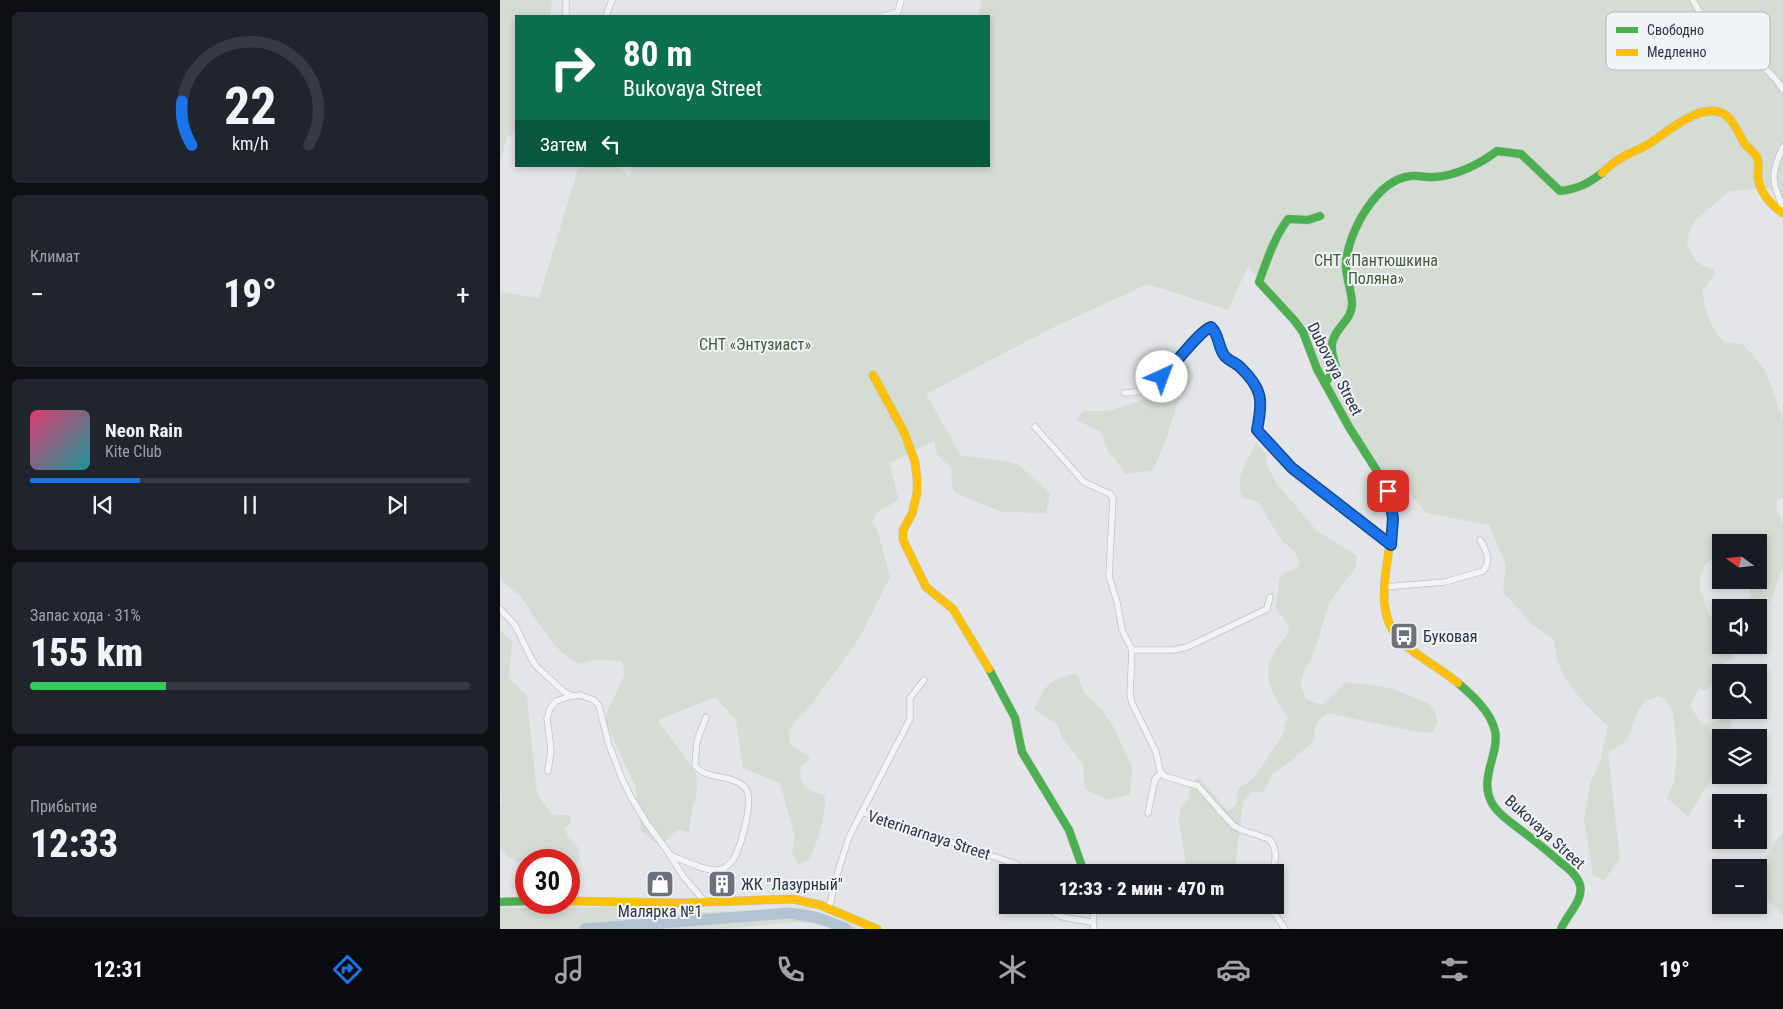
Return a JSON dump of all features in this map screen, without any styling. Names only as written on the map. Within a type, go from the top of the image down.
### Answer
[{"type":"street","points":[[566,0],[566,15]]},
{"type":"street","points":[[606,15],[612,0]]},
{"type":"street","points":[[888,15],[898,12],[901,0]]},
{"type":"street","points":[[1693,0],[1700,12]]},
{"type":"street","points":[[1766,70],[1777,80],[1783,90]]},
{"type":"street","name":"Dubovaya Street","points":[[1326,382],[1336,367],[1332,352],[1332,339],[1352,313],[1346,265],[1351,236],[1360,216],[1388,185],[1399,178],[1410,175],[1432,177],[1451,174],[1490,157],[1497,150],[1521,154],[1560,191],[1578,188],[1591,181],[1620,157],[1632,154],[1651,143],[1670,128],[1703,112],[1717,111],[1723,113],[1734,125],[1746,144],[1757,156],[1759,163],[1758,178],[1762,191],[1777,209],[1783,213]]},
{"type":"street","points":[[1783,147],[1776,161],[1773,175],[1775,191],[1783,207]]},
{"type":"street","name":"Dubovaya Street","points":[[1320,216],[1310,221],[1288,220],[1280,230],[1258,282],[1298,325],[1308,340],[1318,369],[1350,428],[1388,491],[1393,518],[1391,545]]},
{"type":"street","points":[[1124,393],[1137,392],[1152,386],[1211,327],[1214,330],[1223,354],[1240,366],[1259,390],[1260,401],[1257,430],[1292,468],[1391,545]]},
{"type":"street","points":[[872,375],[900,424],[916,463],[917,493],[911,516],[902,534],[903,540],[926,586],[953,609],[1015,718],[1022,752],[1069,830],[1081,864]]},
{"type":"street","points":[[1035,427],[1084,482],[1110,494],[1113,498],[1109,576],[1117,602],[1122,630],[1132,650],[1130,694],[1132,704],[1156,752],[1161,773],[1167,778],[1196,784],[1234,826],[1269,838],[1276,854],[1274,864]]},
{"type":"street","points":[[1384,587],[1445,582],[1483,571],[1486,568],[1488,559],[1485,547],[1480,540]]},
{"type":"street","name":"Bukovaya Street","points":[[1391,545],[1384,587],[1384,602],[1388,618],[1396,636],[1460,684],[1486,714],[1493,724],[1496,738],[1488,776],[1489,792],[1494,806],[1511,823],[1576,875],[1580,886],[1578,902],[1563,921],[1561,929]]},
{"type":"street","points":[[1132,650],[1174,650],[1187,647],[1267,609],[1270,597]]},
{"type":"street","points":[[500,609],[515,625],[530,658],[536,666],[563,691],[572,696]]},
{"type":"street","points":[[829,908],[849,837],[910,719],[910,698],[924,680]]},
{"type":"street","points":[[548,771],[551,750],[547,718],[550,709],[556,701],[572,696],[580,695],[594,700],[599,706],[609,745],[623,781],[646,822],[683,876],[705,902]]},
{"type":"street","points":[[670,855],[718,870],[733,860],[742,836],[748,812],[749,800],[747,791],[742,785],[701,771],[695,765],[697,741],[706,717]]},
{"type":"street","points":[[1148,813],[1155,779],[1161,773]]},
{"type":"street","name":"Veterinarnaya Street","points":[[861,812],[1016,864]]},
{"type":"street","points":[[580,901],[705,902],[793,899],[829,908],[877,929]]},
{"type":"street","points":[[500,902],[515,902]]},
{"type":"street","points":[[1052,914],[1085,920],[1094,926]]},
{"type":"street","points":[[1275,914],[1286,929]]},
{"type":"green space","points":[[500,0],[552,0],[550,15],[515,15],[515,133],[507,137],[500,162]]},
{"type":"green space","points":[[982,0],[1783,0],[1783,196],[1768,188],[1729,191],[1695,221],[1689,232],[1687,245],[1695,260],[1703,266],[1714,269],[1715,274],[1702,291],[1712,325],[1725,343],[1743,344],[1765,370],[1783,419],[1783,497],[1777,501],[1776,509],[1783,523],[1783,566],[1771,601],[1767,605],[1767,599],[1749,599],[1750,589],[1768,589],[1768,534],[1712,534],[1712,559],[1704,566],[1700,579],[1700,588],[1708,612],[1712,618],[1712,654],[1732,654],[1733,657],[1724,664],[1712,664],[1712,682],[1706,691],[1699,688],[1690,706],[1702,725],[1723,719],[1732,719],[1729,729],[1712,729],[1712,778],[1688,817],[1667,798],[1674,783],[1677,752],[1673,713],[1666,700],[1659,696],[1645,701],[1638,711],[1627,740],[1608,753],[1620,859],[1604,880],[1593,876],[1584,819],[1591,781],[1601,759],[1608,726],[1568,682],[1559,665],[1553,639],[1533,625],[1503,592],[1506,565],[1489,525],[1426,513],[1404,486],[1390,496],[1317,371],[1309,340],[1248,266],[1228,310],[1148,284],[1054,327],[926,394],[961,456],[1004,461],[1019,465],[1050,494],[1046,513],[1002,512],[956,493],[952,486],[951,467],[937,455],[934,441],[889,463],[899,500],[877,512],[872,523],[878,532],[890,577],[860,637],[812,704],[798,717],[789,732],[790,743],[810,758],[800,769],[804,785],[824,795],[825,808],[811,858],[799,865],[792,855],[795,838],[780,783],[743,768],[736,720],[715,697],[658,720],[696,773],[696,798],[692,809],[689,832],[678,829],[666,841],[656,843],[641,831],[635,785],[604,719],[625,674],[622,661],[596,660],[578,664],[561,652],[520,596],[500,579],[500,292],[539,298],[579,167],[621,167],[630,179],[632,167],[990,167],[990,15],[978,15]]},
{"type":"green space","points":[[1187,363],[1194,376],[1176,406],[1166,440],[1153,470],[1126,474],[1108,451],[1101,432],[1076,420],[1084,411],[1109,411],[1154,396]]},
{"type":"green space","points":[[1256,442],[1267,456],[1265,460],[1276,483],[1317,531],[1357,556],[1355,569],[1330,601],[1312,658],[1304,671],[1300,684],[1306,699],[1322,705],[1346,682],[1391,688],[1427,703],[1435,712],[1438,723],[1432,733],[1417,732],[1328,713],[1317,724],[1315,740],[1272,774],[1268,785],[1262,792],[1252,792],[1243,802],[1235,864],[1186,864],[1179,819],[1181,807],[1189,799],[1190,790],[1194,782],[1198,778],[1202,781],[1228,811],[1236,804],[1239,787],[1248,783],[1258,772],[1281,738],[1288,717],[1272,690],[1268,675],[1271,659],[1289,632],[1287,622],[1276,610],[1279,579],[1284,573],[1297,568],[1300,562],[1294,551],[1282,541],[1258,502],[1242,497],[1240,482],[1246,462]]},
{"type":"green space","points":[[500,631],[512,641],[509,678],[527,696],[537,794],[554,815],[570,817],[571,822],[565,828],[568,837],[578,849],[515,849],[515,860],[508,857],[500,848],[500,807],[502,802],[500,793]]},
{"type":"green space","points":[[1076,673],[1084,692],[1102,710],[1113,726],[1132,768],[1130,794],[1108,800],[1085,789],[1083,764],[1062,738],[1058,725],[1034,709],[1049,684]]},
{"type":"green space","points":[[1783,832],[1783,916],[1767,899],[1767,859],[1765,859]]},
{"type":"green space","points":[[580,907],[677,909],[678,913],[736,911],[759,916],[787,912],[804,907],[859,929],[837,929],[797,922],[715,929],[500,929],[500,908],[515,908],[515,914],[580,914]]},
{"type":"waterway","points":[[585,929],[790,913],[819,918],[847,929]]},
{"type":"traffic: fast","points":[[1326,382],[1336,367],[1332,350],[1333,338],[1351,310],[1352,299],[1346,263],[1352,237],[1366,209],[1387,186],[1399,179],[1411,176],[1434,177],[1459,172],[1475,165],[1497,151],[1521,154],[1560,191],[1582,185],[1602,173]]},
{"type":"traffic: fast","points":[[1320,216],[1308,220],[1288,219],[1275,241],[1259,282],[1303,332],[1317,369],[1349,427],[1384,482],[1391,503],[1392,524]]},
{"type":"traffic: fast","points":[[989,669],[1015,718],[1022,752],[1069,830],[1081,864]]},
{"type":"traffic: fast","points":[[1458,683],[1475,698],[1493,724],[1496,740],[1487,786],[1493,805],[1503,816],[1569,869],[1579,881],[1581,891],[1577,902],[1561,929]]},
{"type":"traffic: fast","points":[[500,902],[515,901]]},
{"type":"traffic: slow","points":[[1602,173],[1617,160],[1647,145],[1688,118],[1709,111],[1719,112],[1728,117],[1744,143],[1757,157],[1759,165],[1758,176],[1763,193],[1783,213]]},
{"type":"traffic: slow","points":[[873,375],[904,432],[915,462],[917,493],[912,514],[903,530],[903,540],[926,587],[953,609],[989,669]]},
{"type":"traffic: slow","points":[[1392,524],[1384,588],[1388,619],[1394,633],[1405,645],[1458,683]]},
{"type":"traffic: slow","points":[[580,901],[680,903],[793,899],[820,905],[877,929]]},
{"type":"place","name":"Буковая","points":[[1404,636]]},
{"type":"place","name":"Малярка №1","points":[[660,884]]},
{"type":"place","name":"ЖК \"Лазурный\"","points":[[722,884]]},
{"type":"route","points":[[1162,377],[1194,341],[1211,327],[1214,330],[1223,354],[1240,366],[1259,390],[1260,401],[1257,430],[1266,441],[1292,468],[1391,545],[1393,518],[1388,491]]},
{"type":"park label","name":"СНТ «Пантюшкина Поляна»","points":[[1376,269]]},
{"type":"park label","name":"СНТ «Энтузиаст»","points":[[755,344]]}]
